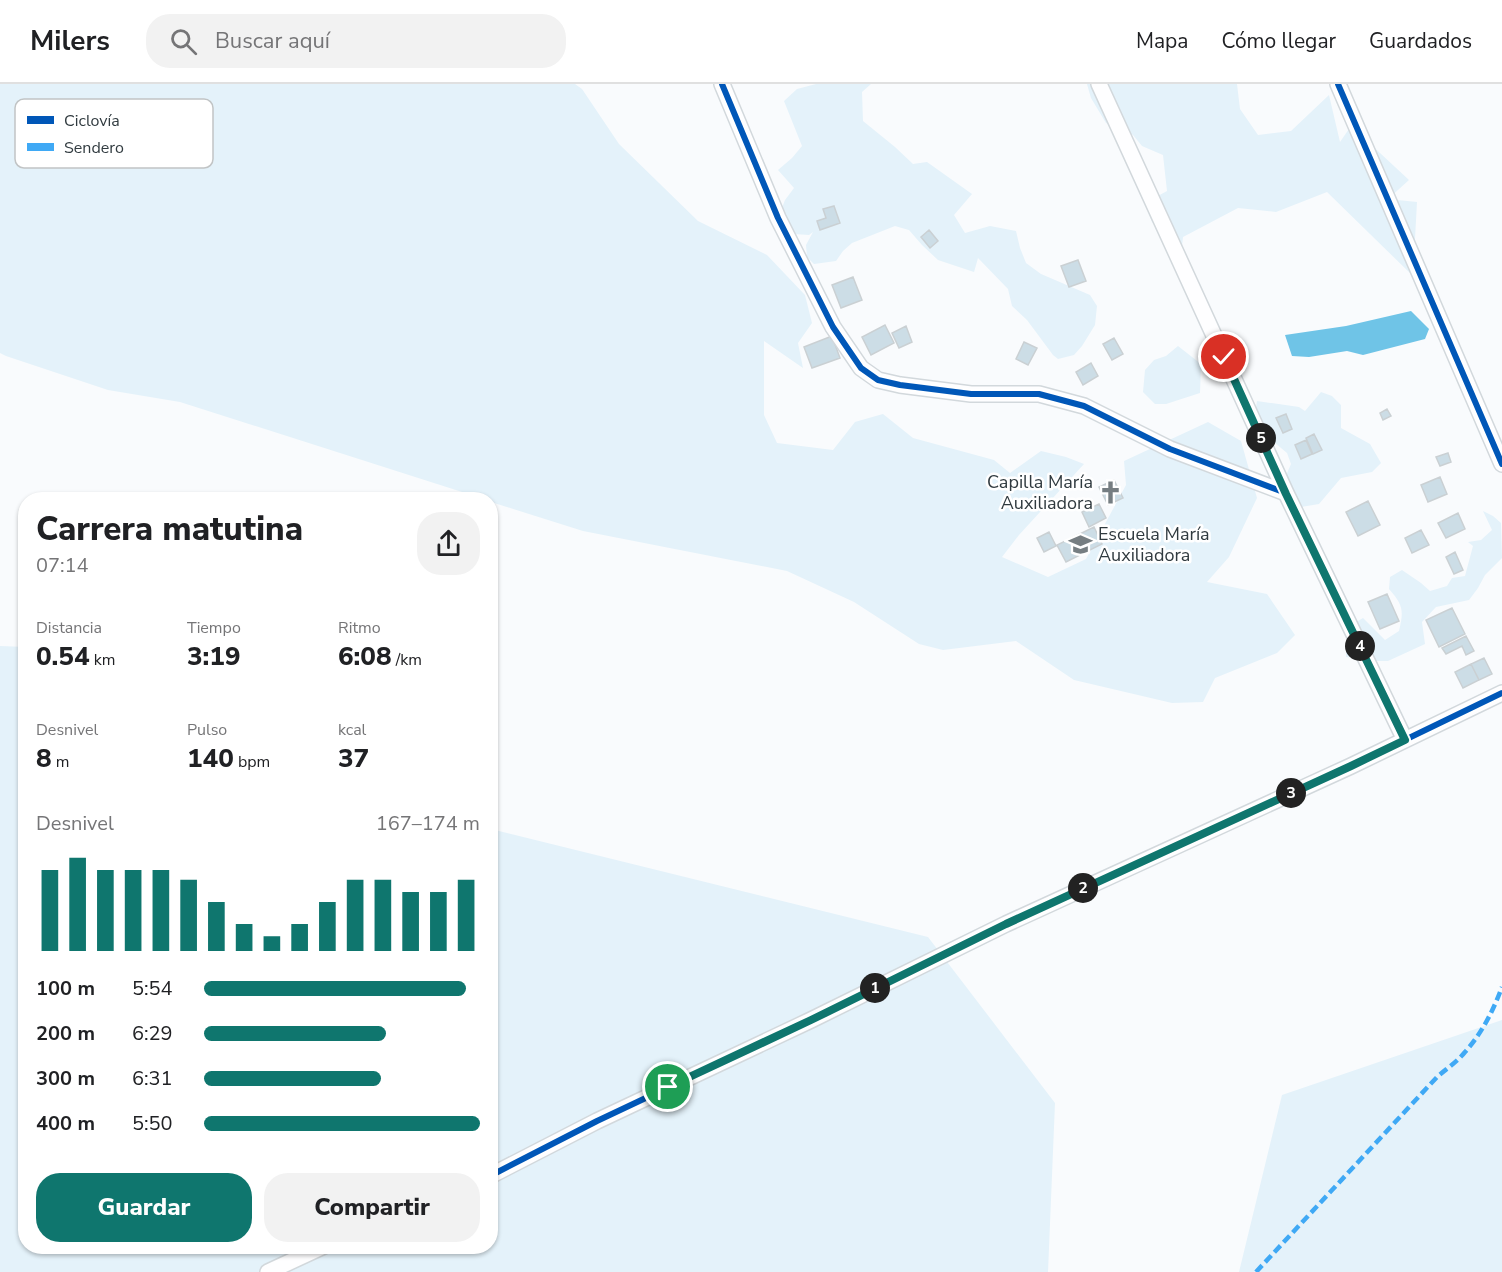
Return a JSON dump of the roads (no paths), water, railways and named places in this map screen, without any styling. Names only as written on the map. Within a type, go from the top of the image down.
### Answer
[{"type":"street","points":[[722,84],[778,218],[833,327],[861,368],[878,380],[900,385],[971,394],[1039,394],[1084,406],[1170,449],[1286,494]]},
{"type":"street","points":[[1099,84],[1286,494],[1405,740]]},
{"type":"street","points":[[1338,84],[1502,464]]},
{"type":"street","points":[[498,1172],[597,1121],[811,1020],[1006,924],[1351,766],[1502,693]]},
{"type":"street","points":[[268,1272],[307,1254]]},
{"type":"water","points":[[1411,311],[1429,329],[1425,339],[1363,355],[1347,351],[1309,357],[1292,356],[1285,335],[1346,326]]},
{"type":"place","name":"Capilla María Auxiliadora","points":[[1111,492]]},
{"type":"place","name":"Escuela María Auxiliadora","points":[[1080,544]]}]
